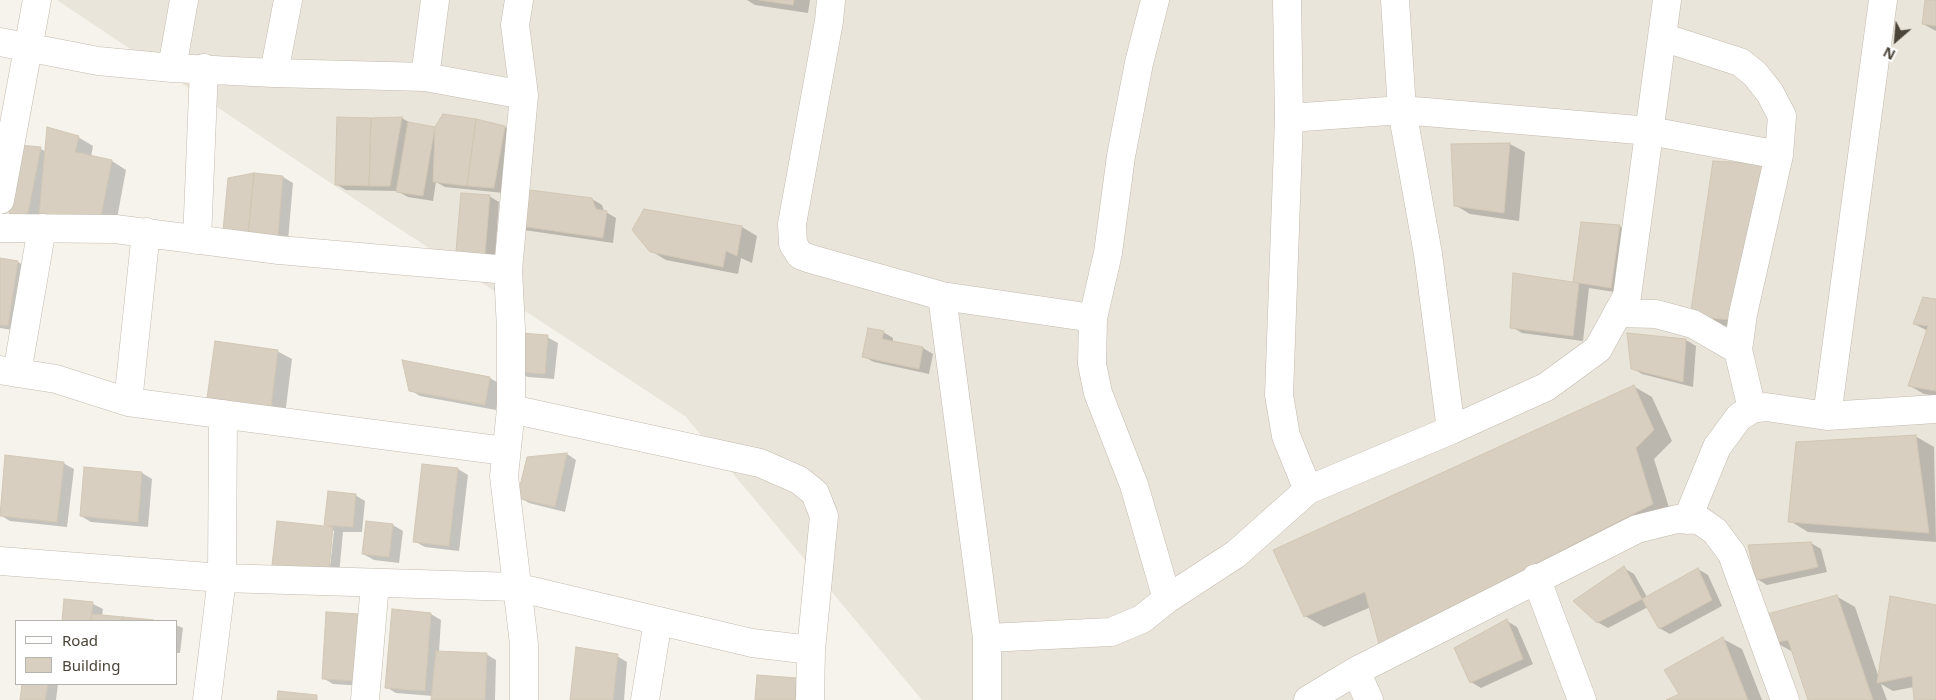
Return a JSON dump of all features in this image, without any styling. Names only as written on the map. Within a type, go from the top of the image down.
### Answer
[{"type":"street","points":[[0,200],[37,0]]},
{"type":"street","points":[[172,68],[184,0]]},
{"type":"street","points":[[274,73],[288,0]]},
{"type":"street","points":[[425,77],[435,0]]},
{"type":"street","points":[[519,0],[515,25],[524,95],[508,270],[512,409],[505,451],[504,476],[524,644],[524,700]]},
{"type":"street","points":[[831,0],[829,21],[792,224],[793,244],[800,255],[942,296],[1093,318]]},
{"type":"street","points":[[1155,0],[1137,72],[1121,156],[1108,253],[1093,318],[1092,364],[1098,393],[1134,485],[1167,599]]},
{"type":"street","points":[[1287,0],[1289,118],[1279,395],[1286,436],[1308,490]]},
{"type":"street","points":[[1395,0],[1402,110],[1428,254],[1450,430]]},
{"type":"street","points":[[987,638],[1111,632],[1142,619],[1167,599],[1236,554],[1308,490],[1546,387],[1598,349],[1627,296],[1667,0]]},
{"type":"street","points":[[1827,416],[1883,0]]},
{"type":"street","points":[[1662,37],[1740,62],[1755,74],[1770,93],[1782,116],[1779,155],[1743,314],[1738,350],[1752,409]]},
{"type":"street","points":[[0,42],[98,61],[172,68],[204,68],[274,73],[425,77],[524,95]]},
{"type":"street","points":[[197,240],[204,68]]},
{"type":"street","points":[[1289,118],[1402,110],[1650,131],[1779,155]]},
{"type":"street","points":[[0,228],[115,229],[280,250],[508,270]]},
{"type":"street","points":[[42,228],[8,371],[56,379],[128,402],[505,451]]},
{"type":"street","points":[[128,402],[146,232]]},
{"type":"street","points":[[942,296],[987,638],[987,700]]},
{"type":"street","points":[[1618,313],[1656,314],[1693,324],[1738,350]]},
{"type":"street","points":[[1687,520],[1718,447],[1739,417],[1752,409],[1766,407],[1827,416],[1936,409]]},
{"type":"street","points":[[512,409],[760,463],[804,484],[815,492],[824,516],[810,650],[810,700]]},
{"type":"street","points":[[207,700],[222,578],[223,414]]},
{"type":"street","points":[[1308,700],[1356,671],[1536,578],[1637,529],[1677,519],[1699,520],[1715,532],[1732,554],[1785,700]]},
{"type":"street","points":[[0,561],[222,578],[516,587],[752,643],[810,650]]},
{"type":"street","points":[[1536,578],[1582,700]]},
{"type":"street","points":[[365,700],[375,584]]},
{"type":"street","points":[[645,700],[658,621]]},
{"type":"street","points":[[1356,671],[1369,700]]},
{"type":"shaded area","points":[[57,0],[1936,0],[1936,700],[922,700],[685,416],[380,216]]},
{"type":"building","points":[[759,0],[794,0],[793,5]]},
{"type":"building","points":[[1925,0],[1936,0],[1936,26],[1922,24]]},
{"type":"building","points":[[443,114],[476,119],[467,186],[433,182],[435,127]]},
{"type":"building","points":[[337,117],[371,118],[369,186],[335,185]]},
{"type":"building","points":[[402,117],[390,186],[369,186],[371,118]]},
{"type":"building","points":[[476,119],[505,126],[494,188],[467,186]]},
{"type":"building","points":[[408,122],[435,127],[423,196],[396,192]]},
{"type":"building","points":[[47,127],[79,136],[75,152],[112,160],[100,221],[39,215]]},
{"type":"building","points":[[1510,143],[1504,213],[1454,206],[1451,144]]},
{"type":"building","points":[[20,145],[41,147],[27,218],[9,213]]},
{"type":"building","points":[[1713,161],[1767,164],[1735,320],[1690,317]]},
{"type":"building","points":[[254,173],[283,176],[277,247],[247,244]]},
{"type":"building","points":[[254,173],[247,244],[222,241],[228,178]]},
{"type":"building","points":[[530,190],[592,198],[596,209],[607,211],[603,238],[513,225],[516,204]]},
{"type":"building","points":[[461,193],[490,195],[484,265],[455,263]]},
{"type":"building","points":[[644,209],[742,226],[737,256],[726,251],[723,267],[650,252],[632,230]]},
{"type":"building","points":[[1581,222],[1620,225],[1611,288],[1573,282]]},
{"type":"building","points":[[0,258],[18,261],[8,326],[0,325]]},
{"type":"building","points":[[1513,273],[1579,283],[1573,336],[1510,328]]},
{"type":"building","points":[[1923,297],[1936,299],[1936,391],[1908,386],[1928,326],[1913,324]]},
{"type":"building","points":[[868,328],[884,331],[882,339],[923,347],[919,369],[862,357]]},
{"type":"building","points":[[520,333],[548,335],[545,374],[517,372]]},
{"type":"building","points":[[1627,333],[1686,339],[1683,382],[1631,369]]},
{"type":"building","points":[[215,341],[278,350],[270,415],[206,405]]},
{"type":"building","points":[[402,360],[490,377],[485,405],[409,391]]},
{"type":"building","points":[[1634,385],[1654,430],[1636,448],[1653,504],[1379,644],[1365,592],[1304,617],[1273,550]]},
{"type":"building","points":[[1916,435],[1929,533],[1788,522],[1796,442]]},
{"type":"building","points":[[567,453],[555,507],[517,498],[527,457]]},
{"type":"building","points":[[5,455],[64,462],[57,522],[0,516]]},
{"type":"building","points":[[422,464],[458,468],[449,546],[413,542]]},
{"type":"building","points":[[84,467],[142,472],[138,522],[80,516]]},
{"type":"building","points":[[328,491],[356,494],[353,527],[324,525]]},
{"type":"building","points":[[277,521],[333,527],[328,580],[271,574]]},
{"type":"building","points":[[366,521],[393,524],[389,557],[362,554]]},
{"type":"building","points":[[1811,542],[1818,567],[1756,580],[1748,545]]},
{"type":"building","points":[[1624,566],[1642,599],[1597,623],[1573,601]]},
{"type":"building","points":[[1698,568],[1712,600],[1659,629],[1642,599]]},
{"type":"building","points":[[1837,595],[1873,700],[1808,700],[1788,640],[1774,643],[1767,614]]},
{"type":"building","points":[[1890,596],[1936,605],[1936,700],[1914,700],[1912,676],[1877,683]]},
{"type":"building","points":[[64,599],[93,602],[91,620],[62,620]]},
{"type":"building","points":[[392,609],[431,613],[425,691],[385,688]]},
{"type":"building","points":[[326,612],[359,614],[356,681],[322,679]]},
{"type":"building","points":[[92,614],[123,617],[123,620],[91,620]]},
{"type":"building","points":[[123,617],[154,620],[123,620]]},
{"type":"building","points":[[1507,619],[1523,659],[1470,683],[1454,648]]},
{"type":"building","points":[[1723,637],[1748,700],[1666,700],[1679,694],[1664,670]]},
{"type":"building","points":[[576,647],[618,654],[613,700],[570,700]]},
{"type":"building","points":[[436,651],[487,653],[485,700],[431,700]]},
{"type":"building","points":[[757,675],[797,678],[795,700],[755,700]]},
{"type":"building","points":[[22,685],[48,685],[45,700],[20,700]]},
{"type":"building","points":[[278,691],[317,695],[317,700],[277,700]]}]
